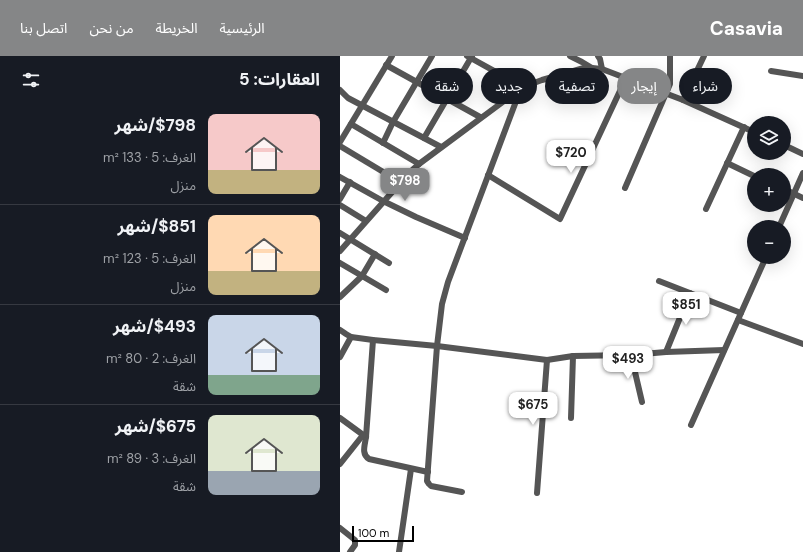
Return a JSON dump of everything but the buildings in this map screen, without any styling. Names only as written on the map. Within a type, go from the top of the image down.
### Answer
[{"type":"street","points":[[340,142],[392,56]]},
{"type":"street","points":[[383,143],[393,122],[432,56]]},
{"type":"street","points":[[570,56],[592,68]]},
{"type":"street","points":[[598,56],[602,68]]},
{"type":"street","points":[[670,56],[670,68]]},
{"type":"street","points":[[699,68],[704,56]]},
{"type":"street","points":[[464,68],[470,57],[489,68]]},
{"type":"street","points":[[386,65],[421,84]]},
{"type":"street","points":[[771,71],[803,76]]},
{"type":"street","points":[[340,90],[348,98],[362,106],[441,147]]},
{"type":"street","points":[[488,175],[560,219],[617,97]]},
{"type":"street","points":[[424,138],[444,104]]},
{"type":"street","points":[[456,104],[480,118]]},
{"type":"street","points":[[340,251],[400,182],[419,164],[499,104]]},
{"type":"street","points":[[462,492],[430,485],[427,480],[437,346],[442,304],[448,282],[515,104]]},
{"type":"street","points":[[625,188],[662,104]]},
{"type":"street","points":[[693,104],[747,128]]},
{"type":"street","points":[[351,124],[419,164]]},
{"type":"street","points":[[706,208],[744,127]]},
{"type":"street","points":[[340,146],[400,182]]},
{"type":"street","points":[[791,148],[803,154]]},
{"type":"street","points":[[727,164],[747,173]]},
{"type":"street","points":[[782,220],[803,173]]},
{"type":"street","points":[[340,177],[383,201],[465,238]]},
{"type":"street","points":[[340,199],[350,182]]},
{"type":"street","points":[[791,193],[803,198]]},
{"type":"street","points":[[340,204],[366,221]]},
{"type":"street","points":[[340,233],[389,262]]},
{"type":"street","points":[[340,297],[362,276],[375,254]]},
{"type":"street","points":[[340,263],[386,290]]},
{"type":"street","points":[[691,425],[763,264]]},
{"type":"street","points":[[659,281],[741,313]]},
{"type":"street","points":[[666,352],[690,293]]},
{"type":"street","points":[[738,320],[803,344]]},
{"type":"street","points":[[340,330],[351,337],[547,360],[573,356],[631,355],[724,350]]},
{"type":"street","points":[[340,357],[351,337]]},
{"type":"street","points":[[373,340],[364,436],[365,455],[367,458],[428,472]]},
{"type":"street","points":[[631,355],[642,402]]},
{"type":"street","points":[[571,418],[573,356]]},
{"type":"street","points":[[537,493],[547,360]]},
{"type":"street","points":[[340,418],[364,436]]},
{"type":"street","points":[[340,464],[364,436]]},
{"type":"street","points":[[399,552],[411,468]]},
{"type":"street","points":[[340,528],[355,540],[355,545],[350,552]]}]
